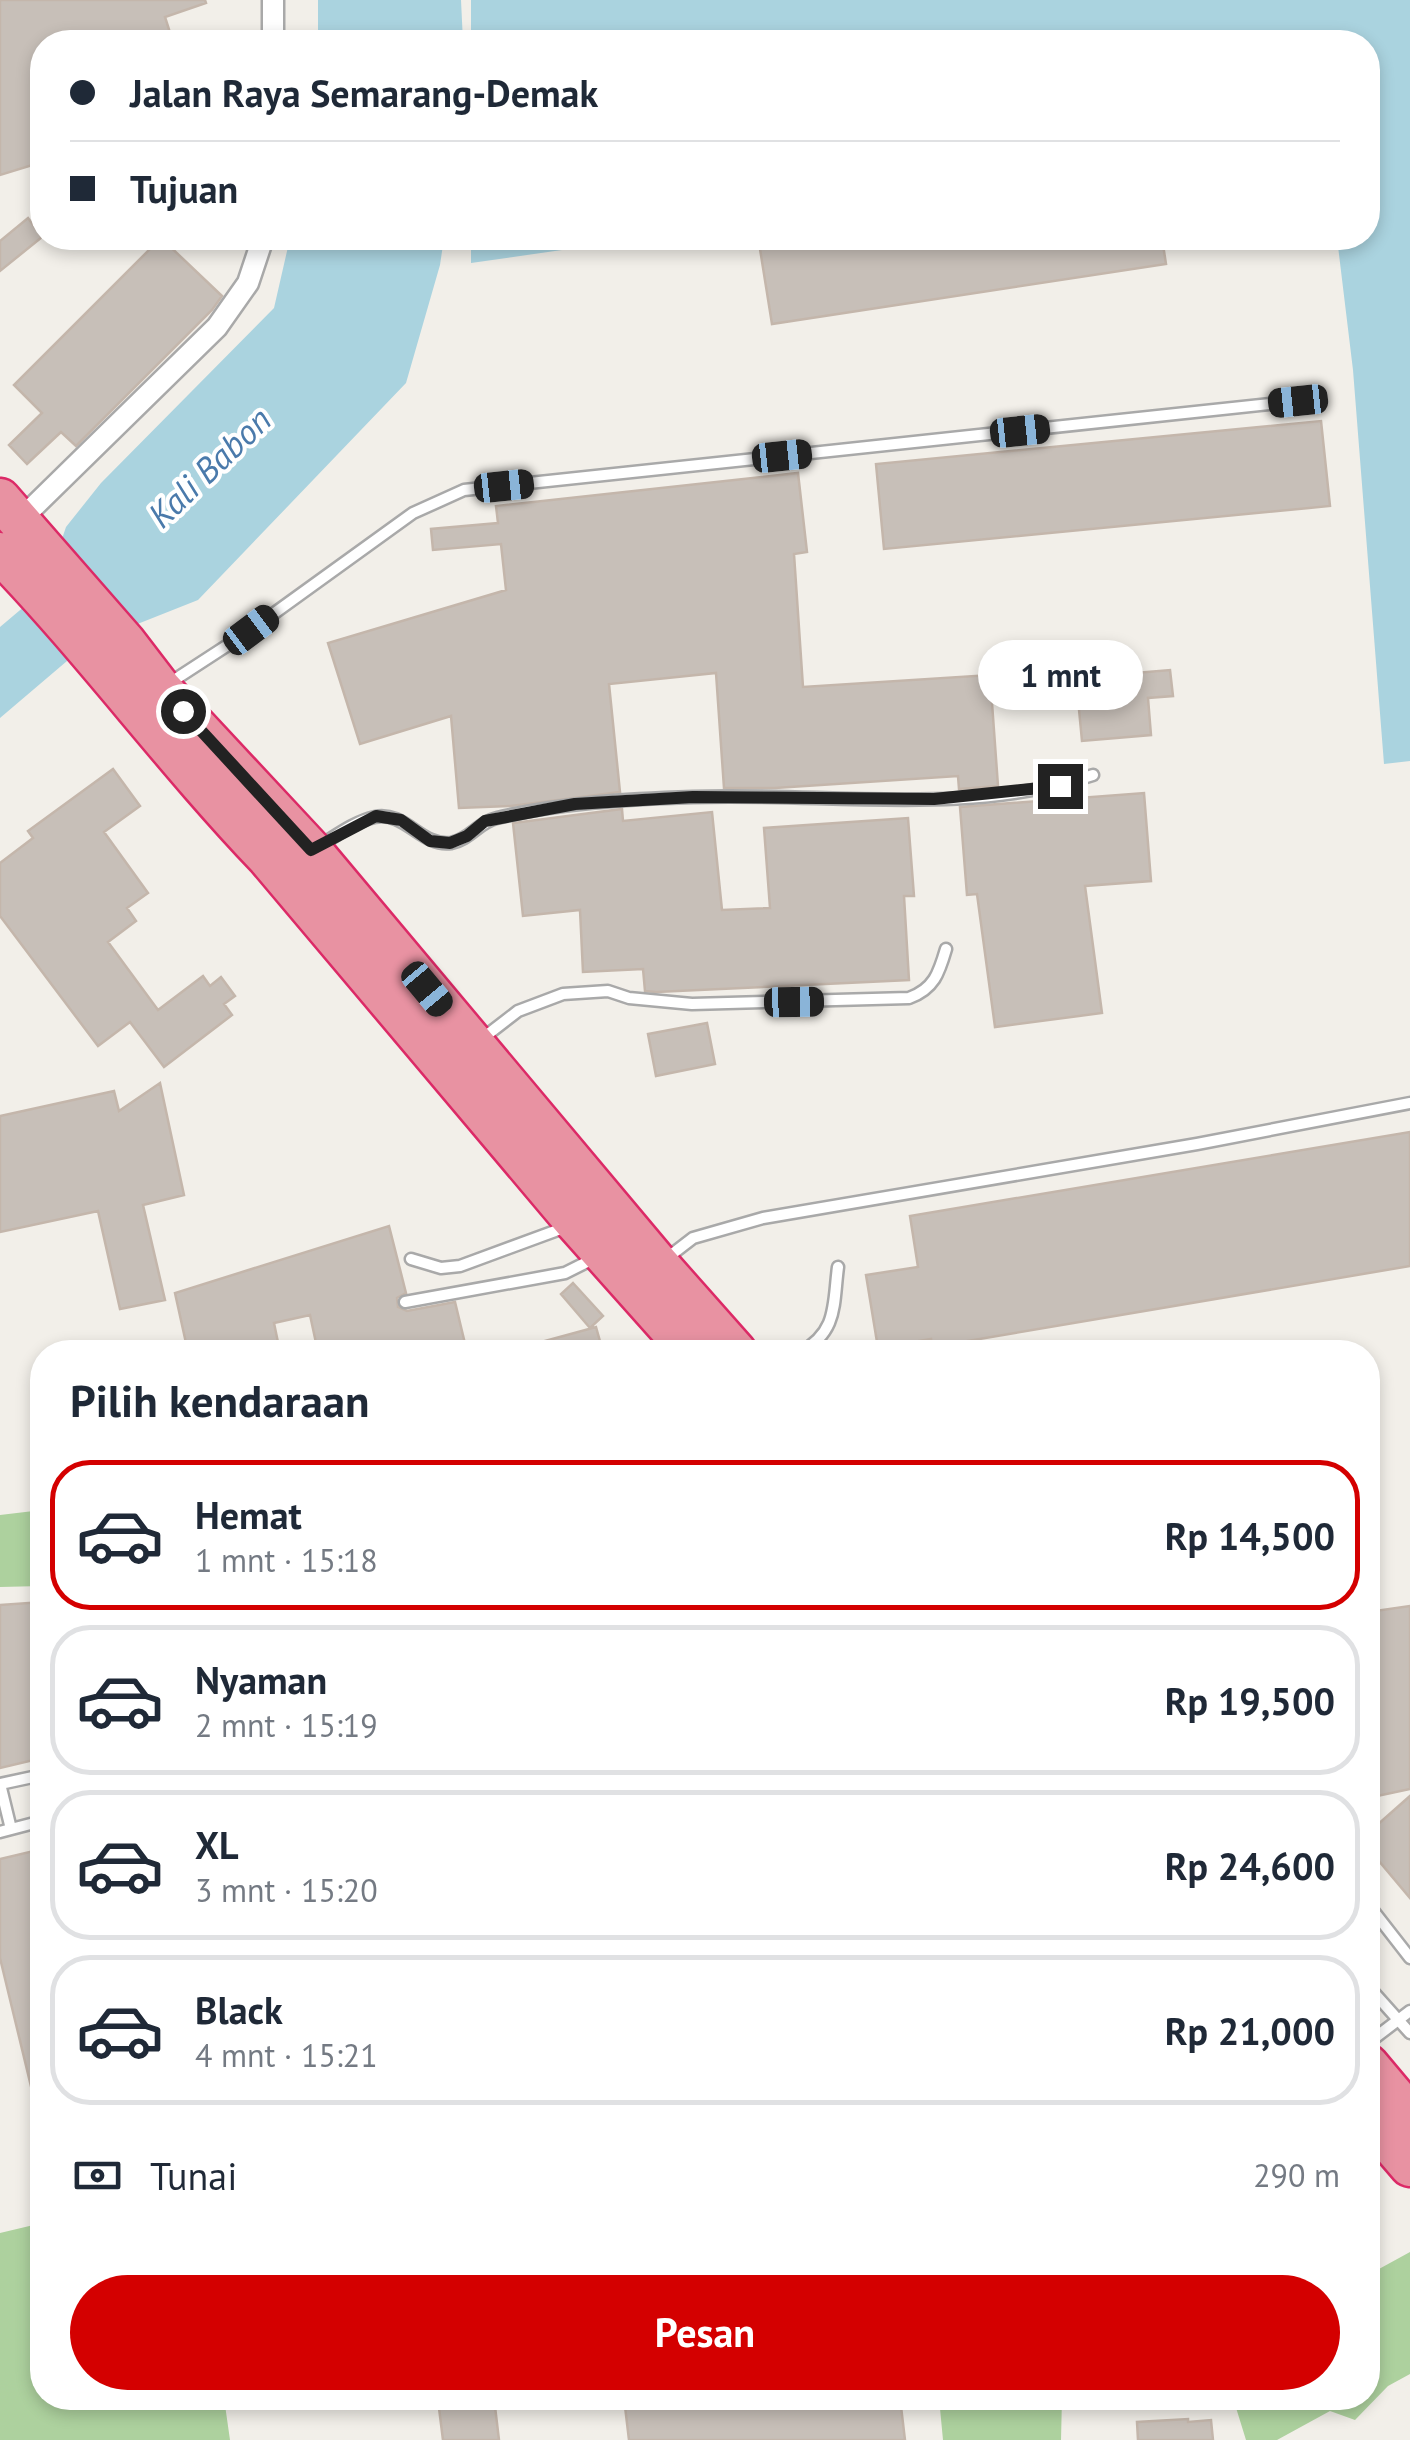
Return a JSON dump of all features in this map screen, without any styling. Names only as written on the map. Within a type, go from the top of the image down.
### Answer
[{"type":"highway","points":[[15,538],[576,1223],[680,1340]]},
{"type":"highway","points":[[114,656],[161,688],[311,850],[725,1340]]},
{"type":"highway","points":[[1380,2079],[1410,2115]]},
{"type":"highway","points":[[1380,2131],[1410,2166]]},
{"type":"street","points":[[273,0],[273,30]]},
{"type":"street","points":[[15,538],[217,327],[248,283],[259,250]]},
{"type":"lane","points":[[161,688],[251,630],[414,513],[464,490],[1298,401]]},
{"type":"lane","points":[[311,850],[376,816],[401,820],[430,841],[450,843],[467,836],[485,821],[575,804],[693,797],[934,799],[1038,790],[1092,775]]},
{"type":"lane","points":[[474,1044],[518,1011],[562,994],[608,992],[692,1004],[909,998],[923,993],[937,979],[946,949]]},
{"type":"lane","points":[[658,1265],[693,1238],[763,1218],[1410,1103]]},
{"type":"lane","points":[[411,1259],[441,1268],[460,1266],[576,1223]]},
{"type":"lane","points":[[406,1302],[565,1273],[603,1254]]},
{"type":"lane","points":[[819,1340],[830,1326],[838,1266]]},
{"type":"lane","points":[[30,1778],[0,1784],[5,1830],[30,1825]]},
{"type":"lane","points":[[1380,1919],[1410,1958]]},
{"type":"lane","points":[[1380,2000],[1410,2033]]},
{"type":"lane","points":[[1380,2033],[1410,2011]]},
{"type":"green space","points":[[30,1511],[30,1586],[0,1587],[0,1515]]},
{"type":"green space","points":[[30,2226],[30,2410],[226,2410],[230,2440],[0,2440],[0,2233]]},
{"type":"green space","points":[[1410,2252],[1410,2374],[1380,2394],[1380,2268]]},
{"type":"green space","points":[[940,2410],[1062,2410],[1061,2440],[943,2440]]},
{"type":"green space","points":[[1237,2410],[1365,2410],[1355,2420],[1330,2411],[1277,2440],[1246,2440]]},
{"type":"water","points":[[318,0],[461,0],[462,30],[318,30]]},
{"type":"water","points":[[471,0],[1410,0],[1410,761],[1384,764],[1353,370],[1338,250],[1380,250],[1380,30],[471,30]]},
{"type":"water","name":"Kali Babon","points":[[287,250],[442,250],[406,383],[198,600],[87,644],[0,718],[0,627],[45,589],[66,527],[101,483],[274,308]]},
{"type":"water","points":[[471,250],[562,250],[471,263]]},
{"type":"building","points":[[0,0],[205,0],[206,3],[165,17],[169,30],[30,30],[30,166],[0,175]]},
{"type":"building","points":[[28,218],[30,247],[0,271],[0,241]]},
{"type":"building","points":[[149,250],[174,250],[222,296],[76,446],[61,432],[27,464],[9,445],[42,413],[14,385]]},
{"type":"building","points":[[760,250],[1164,250],[1166,264],[772,324]]},
{"type":"building","points":[[1321,421],[1330,506],[884,549],[876,464]]},
{"type":"building","points":[[798,473],[807,552],[794,554],[803,687],[990,675],[998,786],[959,789],[958,776],[724,788],[716,673],[609,684],[620,792],[511,806],[459,808],[451,716],[360,744],[328,643],[506,590],[501,544],[433,550],[431,529],[498,523],[496,506]]},
{"type":"building","points":[[1170,670],[1173,696],[1148,698],[1151,735],[1082,741],[1076,678]]},
{"type":"building","points":[[113,769],[140,806],[104,832],[148,893],[127,908],[136,921],[108,942],[158,1010],[203,976],[210,986],[221,977],[235,996],[224,1004],[232,1015],[164,1067],[130,1022],[98,1046],[0,916],[0,863],[33,838],[28,831]]},
{"type":"building","points":[[1144,793],[1151,881],[1085,886],[1102,1013],[995,1027],[977,894],[967,895],[960,807]]},
{"type":"building","points":[[622,809],[623,821],[712,812],[722,910],[770,908],[764,828],[908,818],[914,896],[904,896],[909,980],[656,992],[645,991],[643,969],[583,972],[580,910],[523,916],[513,823]]},
{"type":"building","points":[[707,1023],[715,1064],[656,1076],[648,1034]]},
{"type":"building","points":[[160,1083],[184,1195],[143,1205],[165,1300],[120,1309],[98,1211],[0,1232],[0,1116],[114,1091],[119,1111]]},
{"type":"building","points":[[1410,1132],[1410,1266],[973,1340],[877,1340],[866,1275],[918,1267],[910,1216]]},
{"type":"building","points":[[389,1226],[406,1293],[397,1298],[398,1307],[407,1311],[455,1302],[464,1340],[315,1340],[310,1315],[274,1323],[278,1340],[185,1340],[175,1293]]},
{"type":"building","points":[[573,1283],[603,1316],[590,1328],[561,1294]]},
{"type":"building","points":[[596,1327],[600,1340],[549,1340]]},
{"type":"building","points":[[30,1603],[30,1761],[0,1768],[0,1605]]},
{"type":"building","points":[[1410,1606],[1410,1789],[1380,1795],[1380,1610]]},
{"type":"building","points":[[1410,1796],[1410,1898],[1380,1862],[1380,1822]]},
{"type":"building","points":[[30,1852],[30,2082],[0,1958],[0,1859]]},
{"type":"building","points":[[439,2410],[495,2410],[499,2440],[443,2440]]},
{"type":"building","points":[[625,2410],[901,2410],[905,2440],[629,2440]]},
{"type":"building","points":[[1211,2420],[1213,2440],[1138,2440],[1137,2422]]},
{"type":"route","points":[[183,711],[311,850],[376,816],[401,820],[430,841],[450,843],[467,836],[485,821],[575,804],[693,797],[934,799],[1060,786]]}]
